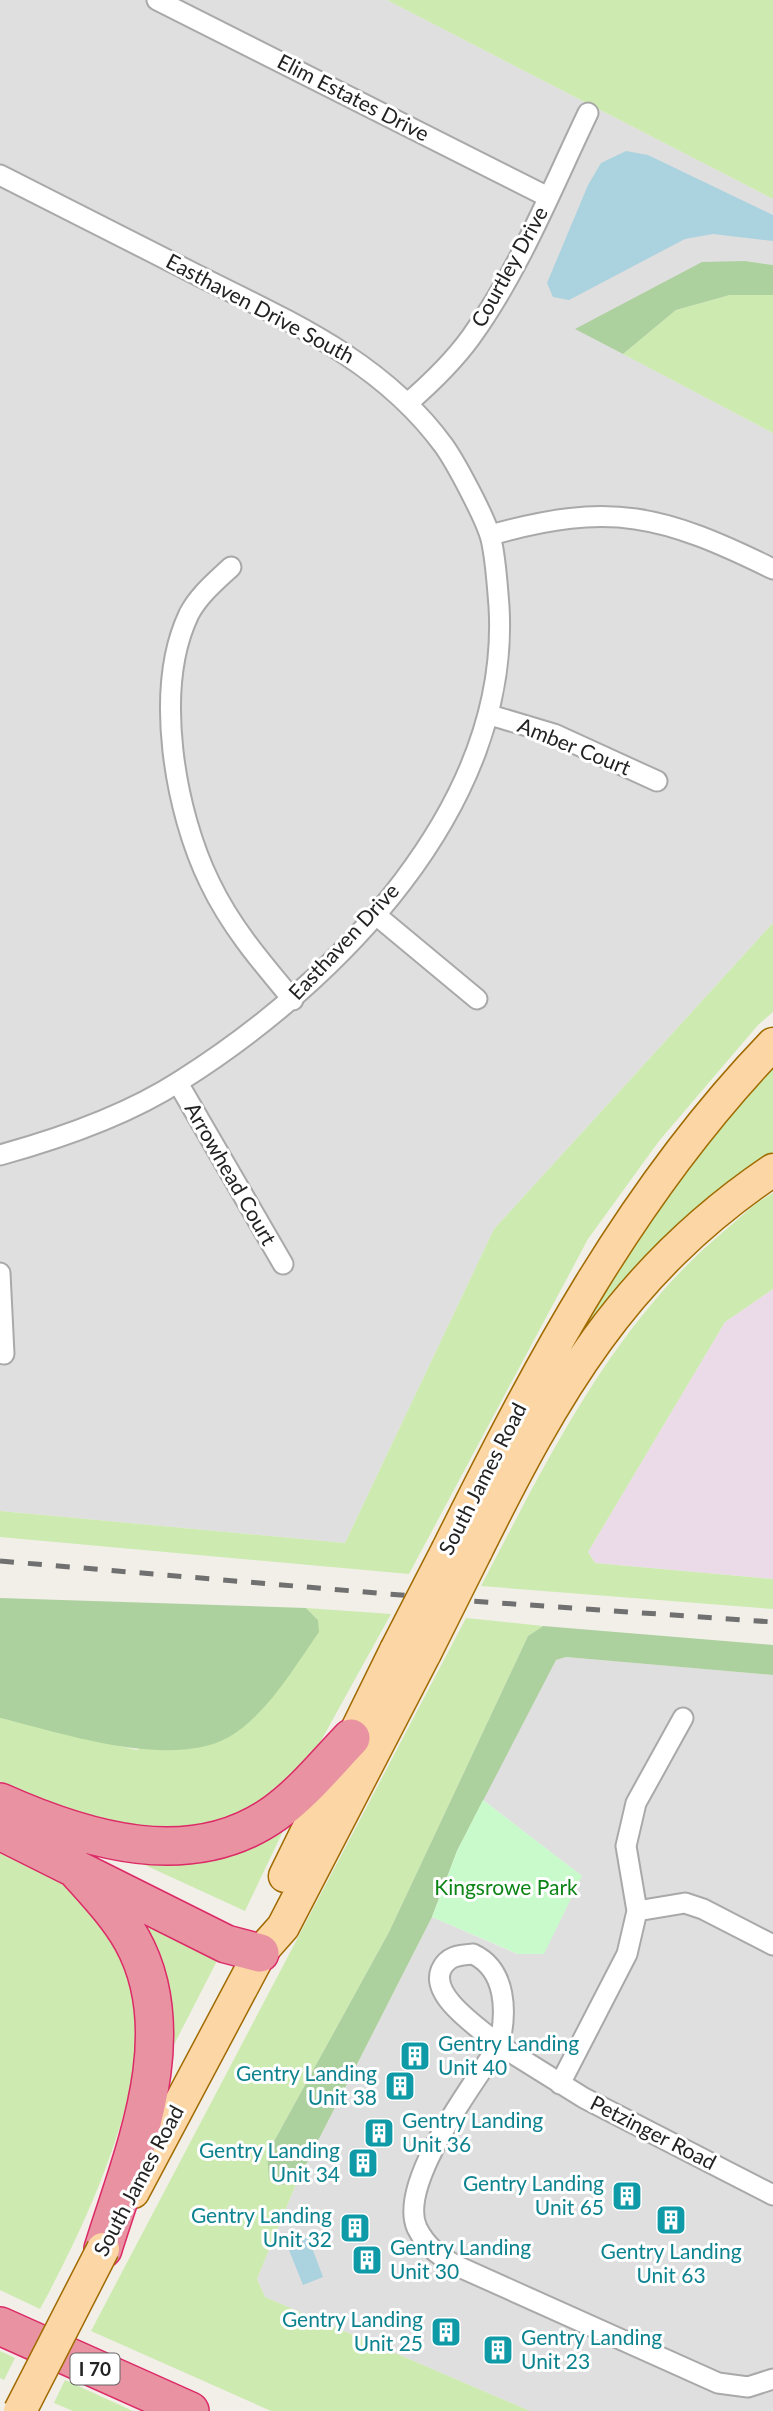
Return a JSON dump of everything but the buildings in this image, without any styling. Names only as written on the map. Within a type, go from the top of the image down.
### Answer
[{"type":"highway","points":[[0,1802],[50,1824],[114,1842],[146,1846],[220,1839],[272,1815],[292,1800],[351,1738]]},
{"type":"highway","points":[[50,1824],[81,1845],[234,1926],[260,1953]]},
{"type":"highway","points":[[0,1831],[226,1944],[260,1953]]},
{"type":"highway","points":[[72,1865],[102,1898],[133,1942],[151,1998],[153,2022],[150,2081],[140,2130],[103,2249]]},
{"type":"highway","name":"I 70","points":[[0,2326],[190,2411]]},
{"type":"highway","points":[[0,2404],[18,2411]]},
{"type":"main road","name":"South James Road","points":[[462,1550],[521,1402],[613,1245],[671,1161],[773,1044]]},
{"type":"main road","name":"South James Road","points":[[18,2411],[260,1953],[283,1927],[410,1651],[462,1550],[614,1314],[671,1250],[709,1216],[773,1170]]},
{"type":"main road","name":"South James Road","points":[[260,1953],[264,1920],[351,1738],[410,1651]]},
{"type":"street","name":"Elim Estates Drive","points":[[158,0],[548,197]]},
{"type":"street","name":"Courtley Drive","points":[[408,404],[441,374],[470,339],[501,293],[588,113]]},
{"type":"street","name":"Easthaven Drive South","points":[[0,176],[325,340],[356,359],[408,404],[446,449],[491,536]]},
{"type":"street","points":[[491,536],[536,522],[586,515],[632,517],[675,526],[773,569]]},
{"type":"street","name":"Easthaven Drive","points":[[0,1155],[106,1117],[178,1083],[293,1000],[376,915],[424,851],[452,802],[489,715],[500,629],[491,536]]},
{"type":"street","points":[[231,567],[200,597],[182,636],[173,681],[176,773],[195,849],[210,884],[237,931],[293,1000]]},
{"type":"street","name":"Amber Court","points":[[489,715],[554,734],[657,781]]},
{"type":"street","points":[[376,915],[477,999]]},
{"type":"street","name":"Arrowhead Court","points":[[178,1083],[283,1264]]},
{"type":"street","points":[[0,1272],[4,1354]]},
{"type":"street","points":[[560,2084],[628,1954],[637,1910],[626,1846],[636,1803],[683,1717]]},
{"type":"street","points":[[637,1910],[685,1903],[703,1909],[773,1945]]},
{"type":"street","name":"Petzinger Road","points":[[499,2045],[505,2023],[503,2000],[495,1972],[486,1961],[473,1954],[459,1955],[446,1962],[439,1974],[440,1988],[447,2000],[499,2045],[560,2084],[773,2195]]},
{"type":"street","points":[[499,2045],[450,2121],[422,2171],[413,2198],[416,2226],[431,2250],[455,2266],[718,2383],[748,2387],[773,2379]]},
{"type":"shaded area","points":[[0,0],[387,0],[773,199],[773,265],[745,261],[576,329],[773,433],[773,923],[494,1229],[345,1543],[0,1511]]},
{"type":"shaded area","points":[[773,1289],[773,1579],[595,1563],[588,1552],[725,1322]]},
{"type":"shaded area","points":[[566,1657],[773,1675],[773,2411],[530,2411],[265,2297],[257,2279],[296,2184],[432,1917],[517,1954],[582,1876],[483,1800],[549,1671],[556,1660]]},
{"type":"green space","points":[[387,0],[773,0],[773,199]]},
{"type":"green space","points":[[745,261],[773,265],[773,295],[730,295],[676,310],[623,354],[575,329],[702,262]]},
{"type":"green space","points":[[730,295],[773,295],[773,433],[623,354],[676,310]]},
{"type":"green space","points":[[773,923],[773,1012],[758,1025],[659,1141],[588,1239],[409,1574],[0,1537],[0,1511],[345,1543],[494,1229]]},
{"type":"green space","points":[[773,1064],[773,1152],[699,1209],[582,1338],[574,1334],[654,1206]]},
{"type":"green space","points":[[773,1193],[773,1289],[725,1322],[588,1552],[595,1563],[773,1579],[773,1609],[481,1586],[557,1443],[615,1352],[647,1309],[683,1269],[747,1211]]},
{"type":"green space","points":[[0,1598],[306,1608],[318,1620],[319,1632],[267,1704],[243,1728],[229,1737],[205,1746],[177,1750],[116,1746],[0,1718]]},
{"type":"green space","points":[[306,1608],[391,1614],[317,1748],[264,1804],[199,1830],[101,1824],[0,1781],[0,1718],[137,1750],[318,1620]]},
{"type":"green space","points":[[466,1618],[543,1626],[528,1636],[389,1932],[267,2154],[279,2185],[296,2184],[257,2279],[265,2297],[530,2411],[271,2411],[91,2331]]},
{"type":"green space","points":[[543,1626],[773,1645],[773,1675],[566,1657],[556,1660],[457,1851],[432,1917],[296,2184],[279,2185],[269,2179],[267,2154],[389,1932],[528,1636]]},
{"type":"green space","name":"Kingsrowe Park","points":[[483,1800],[582,1876],[544,1954],[518,1954],[432,1917],[457,1851]]},
{"type":"green space","points":[[286,1825],[245,1911],[123,1855]]},
{"type":"green space","points":[[0,1845],[53,1876],[84,1904],[120,1948],[135,1985],[138,2030],[132,2079],[119,2131],[80,2230],[40,2309],[0,2290]]},
{"type":"green space","points":[[131,1909],[220,1955],[162,2068]]},
{"type":"green space","points":[[0,2351],[15,2358],[4,2380],[0,2378]]},
{"type":"green space","points":[[65,2380],[133,2411],[73,2411],[54,2403]]},
{"type":"water","points":[[626,151],[648,155],[773,215],[773,241],[713,234],[685,239],[569,300],[553,297],[547,283],[588,185],[601,163]]},
{"type":"water","points":[[308,2237],[323,2277],[303,2285],[287,2245]]},
{"type":"railway","points":[[0,1561],[471,1601],[773,1622]]},
{"type":"place","name":"Gentry Landing Unit 40","points":[[415,2056]]},
{"type":"place","name":"Gentry Landing Unit 38","points":[[400,2086]]},
{"type":"place","name":"Gentry Landing Unit 36","points":[[379,2133]]},
{"type":"place","name":"Gentry Landing Unit 34","points":[[363,2163]]},
{"type":"place","name":"Gentry Landing Unit 65","points":[[627,2196]]},
{"type":"place","name":"Gentry Landing Unit 63","points":[[671,2220]]},
{"type":"place","name":"Gentry Landing Unit 32","points":[[355,2228]]},
{"type":"place","name":"Gentry Landing Unit 30","points":[[367,2260]]},
{"type":"place","name":"Gentry Landing Unit 25","points":[[446,2332]]},
{"type":"place","name":"Gentry Landing Unit 23","points":[[498,2350]]}]
